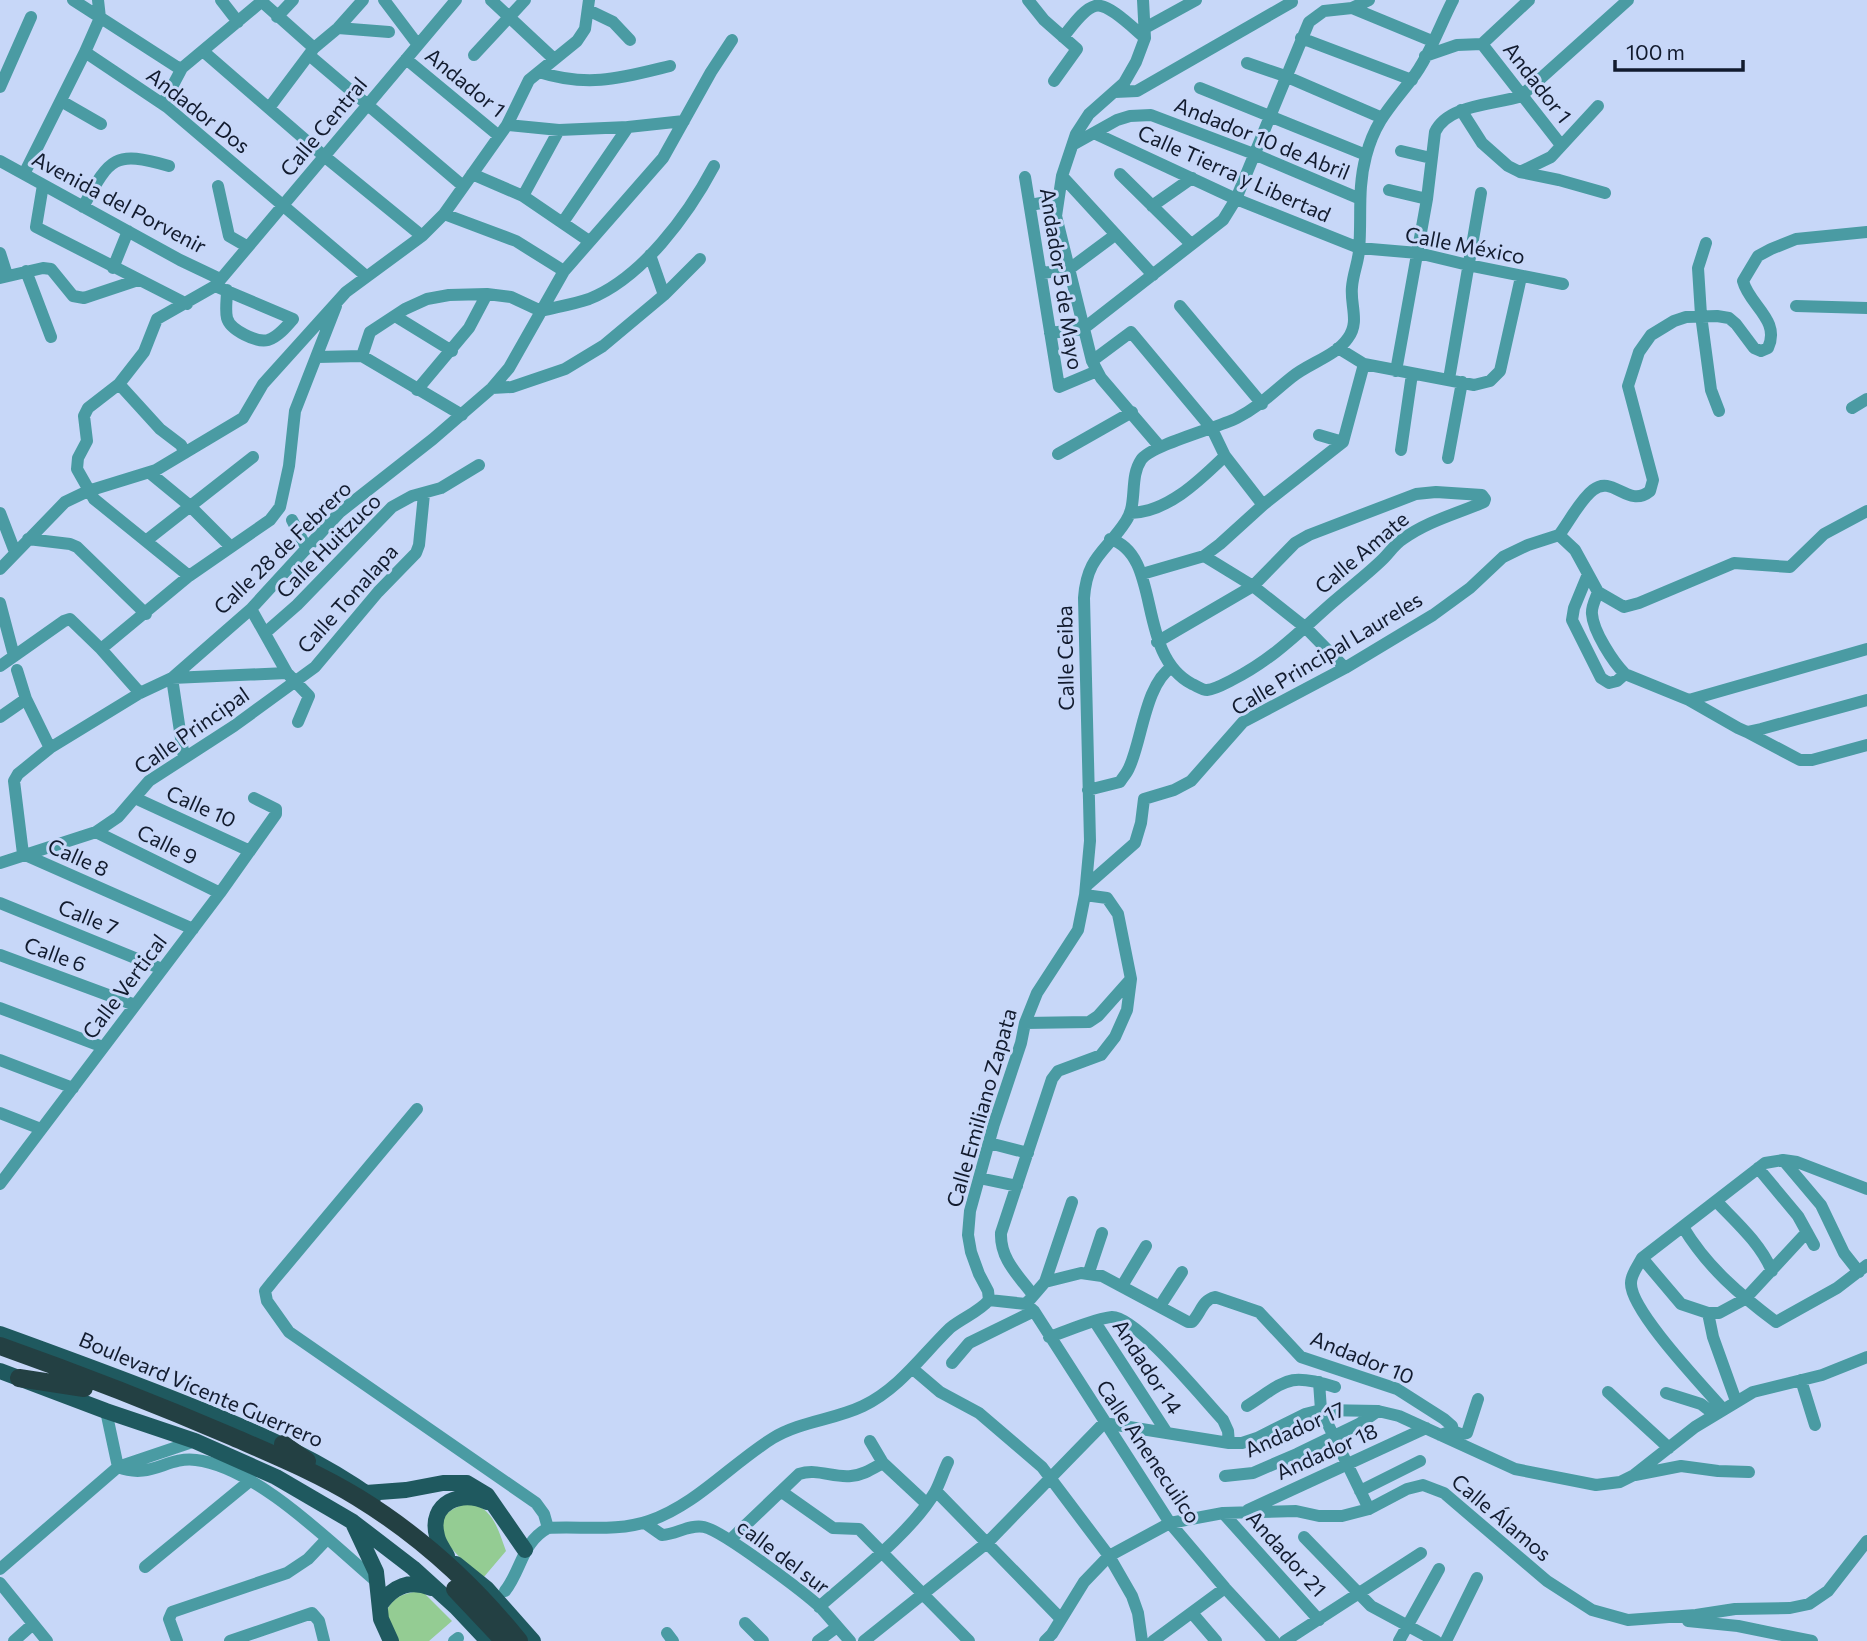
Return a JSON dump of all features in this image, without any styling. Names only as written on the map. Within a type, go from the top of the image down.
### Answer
[{"type":"highway","name":"Boulevard Vicente Guerrero","points":[[0,1346],[93,1379],[198,1422],[361,1494],[415,1536],[493,1609],[519,1641]]},
{"type":"highway","name":"Boulevard Vicente Guerrero","points":[[0,1358],[84,1388],[296,1476],[356,1510],[407,1546],[447,1580],[504,1641]]},
{"type":"highway","points":[[19,1378],[84,1388]]},
{"type":"highway","points":[[283,1444],[361,1494]]},
{"type":"main road","name":"Boulevard Vicente Guerrero","points":[[0,1334],[170,1397],[283,1444]]},
{"type":"main road","points":[[0,1371],[195,1441],[276,1477],[353,1522],[437,1590],[488,1641]]},
{"type":"main road","points":[[361,1494],[443,1483],[467,1483],[487,1495],[525,1550]]},
{"type":"main road","name":"Boulevard Vicente Guerrero","points":[[361,1494],[402,1518],[487,1589],[533,1641]]},
{"type":"main road","points":[[447,1556],[437,1538],[435,1526],[445,1504],[455,1498],[474,1496],[496,1506]]},
{"type":"main road","points":[[353,1522],[370,1556],[377,1582],[383,1627],[391,1641]]},
{"type":"main road","points":[[380,1605],[393,1590],[408,1584],[418,1583],[437,1590]]},
{"type":"street","points":[[73,0],[177,67],[183,68]]},
{"type":"street","points":[[24,174],[86,52],[100,18],[98,0]]},
{"type":"street","points":[[221,0],[238,22]]},
{"type":"street","points":[[278,17],[293,0]]},
{"type":"street","points":[[269,108],[312,52],[363,0]]},
{"type":"street","name":"Calle Central","points":[[89,491],[78,469],[78,458],[87,441],[83,416],[88,408],[119,384],[144,352],[157,319],[220,285],[248,247],[456,0]]},
{"type":"street","points":[[491,0],[554,60]]},
{"type":"street","points":[[474,55],[525,0]]},
{"type":"street","points":[[1028,0],[1044,20],[1077,49],[1054,82]]},
{"type":"street","points":[[1143,0],[1145,33],[1136,62],[1124,83],[1089,114],[1076,134],[1062,176],[1056,216],[1094,366],[1160,447],[1212,429],[1262,404],[1293,376],[1348,339],[1354,328],[1355,311],[1351,291],[1359,248],[1358,198],[1366,155],[1380,117],[1412,80],[1451,1]]},
{"type":"street","points":[[1145,33],[1196,0]]},
{"type":"street","points":[[1050,333],[1083,329],[1223,220],[1236,199],[1309,22],[1334,0]]},
{"type":"street","points":[[1324,11],[1352,8],[1369,0]]},
{"type":"street","points":[[1425,56],[1457,45],[1482,44],[1529,0]]},
{"type":"street","points":[[163,104],[183,68],[260,1],[368,105],[463,187]]},
{"type":"street","points":[[389,2],[418,45]]},
{"type":"street","points":[[1115,92],[1137,91],[1293,2]]},
{"type":"street","points":[[1396,371],[1427,199],[1435,132],[1439,123],[1461,110],[1521,96],[1623,2]]},
{"type":"street","points":[[1,566],[65,502],[89,491],[150,473],[243,418],[263,384],[339,299],[422,236],[444,214],[503,130],[530,80],[577,41],[585,29],[589,5],[613,22],[630,40]]},
{"type":"street","points":[[1063,37],[1095,5],[1107,6],[1145,33]]},
{"type":"street","points":[[1352,8],[1432,41]]},
{"type":"street","points":[[0,87],[31,17]]},
{"type":"street","points":[[338,28],[388,32]]},
{"type":"street","points":[[1301,38],[1412,80]]},
{"type":"street","name":"Calle 28 de Febrero","points":[[50,748],[140,693],[172,678],[251,608],[341,512],[492,388],[509,368],[564,271],[663,158],[732,40]]},
{"type":"street","name":"Andador 1","points":[[1482,44],[1561,145]]},
{"type":"street","name":"Andador Dos","points":[[86,52],[163,104],[366,276]]},
{"type":"street","points":[[204,52],[422,236]]},
{"type":"street","name":"Andador 1","points":[[406,59],[503,130]]},
{"type":"street","points":[[1247,63],[1285,76],[1380,117]]},
{"type":"street","points":[[539,72],[583,81],[614,80],[670,66]]},
{"type":"street","points":[[1200,88],[1366,155]]},
{"type":"street","points":[[61,101],[101,124]]},
{"type":"street","points":[[1520,172],[1551,157],[1598,106]]},
{"type":"street","points":[[1461,110],[1482,143],[1508,166],[1520,172],[1605,193]]},
{"type":"street","name":"Andador 10 de Abril","points":[[1094,133],[1117,120],[1151,115],[1254,154],[1358,198]]},
{"type":"street","points":[[503,130],[628,127],[684,121]]},
{"type":"street","points":[[563,222],[628,127]]},
{"type":"street","points":[[523,196],[559,130]]},
{"type":"street","points":[[1074,144],[1094,133]]},
{"type":"street","name":"Calle Tierra y Libertad","points":[[1094,133],[1236,199],[1359,248]]},
{"type":"street","points":[[1401,151],[1431,158]]},
{"type":"street","points":[[83,207],[99,177],[112,164],[123,158],[138,157],[169,166]]},
{"type":"street","name":"Avenida del Porvenir","points":[[0,161],[220,285],[293,318],[274,337],[261,341],[229,324],[220,285]]},
{"type":"street","points":[[362,356],[370,332],[426,299],[449,295],[511,297],[541,311],[589,299],[612,287],[650,255],[695,202],[714,166]]},
{"type":"street","points":[[472,174],[523,196],[589,241]]},
{"type":"street","points":[[1120,174],[1191,244]]},
{"type":"street","points":[[1062,176],[1153,275]]},
{"type":"street","name":"Andador 5 de Mayo","points":[[1025,177],[1059,387],[1094,366]]},
{"type":"street","points":[[1152,206],[1192,178]]},
{"type":"street","points":[[43,185],[36,227],[187,303]]},
{"type":"street","points":[[218,186],[229,236],[248,247]]},
{"type":"street","points":[[1389,190],[1427,199]]},
{"type":"street","points":[[1448,458],[1468,265],[1481,193]]},
{"type":"street","points":[[1030,205],[1058,200]]},
{"type":"street","points":[[444,214],[516,241],[564,271]]},
{"type":"street","points":[[113,268],[128,231]]},
{"type":"street","points":[[1867,232],[1796,239],[1758,256],[1743,281],[1745,292],[1765,316],[1771,328],[1772,339],[1768,348],[1761,351],[1755,348],[1729,318],[1701,315],[1674,321],[1651,335],[1639,352],[1628,386],[1653,480],[1650,491],[1644,496],[1636,497],[1601,485],[1591,491],[1559,535],[1575,550],[1598,592],[1623,607],[1639,603],[1734,563],[1790,567],[1824,534],[1867,511]]},
{"type":"street","points":[[1041,273],[1068,271],[1115,235]]},
{"type":"street","points":[[1706,243],[1698,268],[1701,315],[1711,390],[1719,411]]},
{"type":"street","name":"Calle México","points":[[1359,248],[1418,253],[1563,284]]},
{"type":"street","points":[[0,253],[4,277],[43,268],[55,273],[78,299],[138,280]]},
{"type":"street","points":[[650,255],[664,295]]},
{"type":"street","points":[[492,388],[512,387],[565,369],[603,346],[664,295],[700,259]]},
{"type":"street","points":[[26,271],[51,337]]},
{"type":"street","points":[[1338,348],[1364,364],[1396,371],[1474,385],[1490,381],[1500,371],[1521,276]]},
{"type":"street","points":[[418,390],[469,328],[487,295]]},
{"type":"street","points":[[101,649],[189,576],[270,520],[280,507],[289,466],[295,411],[339,299]]},
{"type":"street","points":[[1180,306],[1262,404]]},
{"type":"street","points":[[1796,306],[1867,308]]},
{"type":"street","points":[[395,316],[452,351]]},
{"type":"street","points":[[1094,366],[1131,332],[1212,429],[1226,456],[1263,505]]},
{"type":"street","points":[[317,357],[362,356],[462,415]]},
{"type":"street","points":[[1142,575],[1204,556],[1343,442],[1364,364]]},
{"type":"street","points":[[1401,450],[1412,374]]},
{"type":"street","points":[[119,384],[160,429],[181,445],[185,453]]},
{"type":"street","points":[[1852,408],[1867,399]]},
{"type":"street","points":[[1058,454],[1132,412]]},
{"type":"street","points":[[1319,436],[1343,442]]},
{"type":"street","name":"Calle Ceiba","points":[[1086,891],[1090,841],[1085,579],[1090,565],[1130,513],[1141,459],[1160,447]]},
{"type":"street","points":[[1130,513],[1146,511],[1182,494],[1226,456]]},
{"type":"street","points":[[147,540],[253,457]]},
{"type":"street","name":"Calle Huitzuco","points":[[265,634],[392,508],[412,496],[441,488],[479,465]]},
{"type":"street","points":[[150,473],[190,506],[230,546]]},
{"type":"street","points":[[89,491],[94,499],[189,576]]},
{"type":"street","name":"Calle Amate","points":[[1172,667],[1189,682],[1205,690],[1258,667],[1384,559],[1400,541],[1424,525],[1484,502],[1485,499],[1482,495],[1436,492],[1416,494],[1367,512],[1295,543],[1254,586]]},
{"type":"street","name":"Calle Tonalapa","points":[[291,677],[315,667],[378,592],[416,553],[424,494]]},
{"type":"street","points":[[0,513],[15,552]]},
{"type":"street","points":[[292,520],[307,549]]},
{"type":"street","name":"Calle Principal Laureles","points":[[1086,891],[1135,843],[1144,799],[1174,790],[1191,781],[1243,722],[1345,668],[1433,615],[1470,588],[1503,557],[1559,535]]},
{"type":"street","points":[[28,539],[77,547],[146,614]]},
{"type":"street","points":[[1088,790],[1120,782],[1130,767],[1147,708],[1164,672],[1172,667],[1157,642],[1142,575],[1132,552],[1121,543],[1110,540]]},
{"type":"street","points":[[1204,556],[1254,586],[1306,628],[1345,668]]},
{"type":"street","points":[[1588,574],[1572,620],[1601,678],[1609,683],[1617,681],[1625,674]]},
{"type":"street","points":[[1157,642],[1254,586]]},
{"type":"street","points":[[1598,592],[1591,612],[1596,628],[1612,658],[1625,674],[1689,700],[1800,760],[1812,760],[1867,745]]},
{"type":"street","points":[[0,603],[2,621],[14,656]]},
{"type":"street","points":[[251,608],[291,677],[309,699],[298,722]]},
{"type":"street","points":[[1574,608],[1591,612]]},
{"type":"street","points":[[0,666],[64,621],[70,620],[101,649],[140,693]]},
{"type":"street","points":[[1689,700],[1867,649]]},
{"type":"street","points":[[17,670],[26,699],[50,748]]},
{"type":"street","points":[[184,758],[172,678],[291,677]]},
{"type":"street","name":"Calle Principal","points":[[0,863],[96,832],[118,817],[149,781],[184,758],[291,677]]},
{"type":"street","points":[[0,717],[26,699]]},
{"type":"street","points":[[1747,732],[1867,700]]},
{"type":"street","name":"Calle 8","points":[[50,748],[18,774],[14,781],[23,854],[193,929]]},
{"type":"street","name":"Calle 10","points":[[135,798],[250,851]]},
{"type":"street","name":"Calle Vertical","points":[[0,1184],[5,1167],[41,1129],[73,1088],[220,893],[277,811],[254,798]]},
{"type":"street","name":"Calle 9","points":[[96,832],[220,893]]},
{"type":"street","points":[[979,1178],[1017,1186],[1052,1079],[1058,1071],[1101,1055],[1115,1037],[1127,1010],[1131,979],[1118,914],[1107,898],[1086,891]]},
{"type":"street","name":"Calle Emiliano Zapata","points":[[989,1300],[988,1291],[974,1264],[968,1235],[970,1210],[1025,1023],[1037,993],[1078,930],[1086,891]]},
{"type":"street","name":"Calle 7","points":[[0,903],[162,969]]},
{"type":"street","name":"Calle 6","points":[[0,955],[135,1005]]},
{"type":"street","points":[[1025,1023],[1089,1022],[1098,1016],[1131,979]]},
{"type":"street","points":[[0,1008],[103,1047]]},
{"type":"street","points":[[0,1060],[73,1088]]},
{"type":"street","points":[[417,1109],[265,1291],[267,1301],[289,1332],[536,1503],[544,1514],[548,1528]]},
{"type":"street","points":[[0,1113],[41,1129]]},
{"type":"street","points":[[989,1143],[1028,1153]]},
{"type":"street","points":[[1683,1227],[1705,1260],[1745,1299],[1776,1322],[1837,1288],[1863,1268],[1844,1253],[1821,1205],[1783,1160]]},
{"type":"street","points":[[1719,1411],[1648,1320],[1630,1284],[1642,1258],[1765,1163],[1783,1160],[1797,1162],[1867,1189]]},
{"type":"street","points":[[1758,1168],[1798,1216],[1814,1245]]},
{"type":"street","name":"Calle Anenecuilco","points":[[1017,1186],[1001,1233],[1000,1245],[1049,1337],[1170,1523],[1274,1641]]},
{"type":"street","points":[[952,1363],[969,1343],[1031,1303],[1045,1282],[1072,1202]]},
{"type":"street","points":[[1717,1202],[1755,1242],[1772,1271]]},
{"type":"street","points":[[1642,1258],[1681,1304],[1708,1313],[1727,1311],[1745,1299],[1807,1232]]},
{"type":"street","points":[[1089,1272],[1102,1233]]},
{"type":"street","points":[[1122,1286],[1146,1246]]},
{"type":"street","points":[[1045,1282],[1089,1272],[1160,1306],[1182,1272]]},
{"type":"street","name":"Andador 10","points":[[1160,1306],[1188,1322],[1192,1322],[1208,1298],[1215,1297],[1259,1312],[1301,1357],[1397,1389],[1444,1419],[1452,1426],[1453,1431]]},
{"type":"street","points":[[505,1591],[518,1570],[530,1541],[548,1528],[629,1526],[645,1523],[672,1512],[783,1432],[863,1406],[888,1391],[914,1368],[950,1328],[989,1300],[1031,1303]]},
{"type":"street","points":[[1708,1313],[1713,1337],[1736,1401]]},
{"type":"street","points":[[1049,1337],[1117,1317],[1144,1336],[1187,1380],[1226,1426],[1229,1443]]},
{"type":"street","name":"Andador 14","points":[[1095,1322],[1167,1433]]},
{"type":"street","points":[[864,1641],[988,1542],[1104,1423],[1242,1443],[1305,1414],[1321,1410],[1383,1412],[1426,1428],[1515,1469],[1597,1485],[1620,1482],[1634,1475],[1719,1411],[1753,1392],[1822,1375],[1867,1357]]},
{"type":"street","points":[[914,1368],[940,1392],[979,1413],[1042,1467],[1109,1556],[1132,1597],[1142,1641]]},
{"type":"street","points":[[1247,1406],[1289,1379],[1319,1382],[1335,1387]]},
{"type":"street","points":[[1801,1380],[1815,1425]]},
{"type":"street","points":[[1319,1382],[1321,1410],[1369,1509]]},
{"type":"street","points":[[1383,1412],[1397,1389]]},
{"type":"street","points":[[1608,1392],[1670,1448]]},
{"type":"street","points":[[1666,1393],[1719,1411]]},
{"type":"street","points":[[1440,1435],[1453,1431],[1468,1433],[1478,1399]]},
{"type":"street","points":[[106,1411],[118,1467]]},
{"type":"street","name":"Andador 17","points":[[1225,1476],[1253,1473],[1383,1412]]},
{"type":"street","name":"Andador 18","points":[[1243,1512],[1426,1428]]},
{"type":"street","points":[[0,1569],[118,1467],[195,1441]]},
{"type":"street","points":[[870,1441],[883,1463],[927,1504]]},
{"type":"street","points":[[118,1467],[134,1472],[198,1460],[251,1480],[377,1582]]},
{"type":"street","points":[[1360,1491],[1420,1461]]},
{"type":"street","points":[[819,1607],[882,1551],[927,1504],[936,1491],[948,1462]]},
{"type":"street","points":[[730,1540],[799,1474],[807,1472],[850,1477],[866,1473],[883,1463]]},
{"type":"street","points":[[1634,1475],[1681,1466],[1749,1472]]},
{"type":"street","points":[[145,1567],[251,1480]]},
{"type":"street","name":"Calle Álamos","points":[[1046,1640],[1084,1582],[1109,1556],[1170,1523],[1243,1512],[1296,1511],[1320,1516],[1342,1516],[1369,1509],[1407,1489],[1423,1485],[1444,1493],[1547,1581],[1591,1610],[1628,1620],[1667,1618]]},
{"type":"street","points":[[936,1491],[1061,1619]]},
{"type":"street","points":[[782,1492],[832,1528],[859,1529],[970,1641]]},
{"type":"street","name":"Andador 21","points":[[1223,1513],[1319,1620]]},
{"type":"street","name":"calle del sur","points":[[645,1523],[662,1535],[672,1535],[693,1526],[703,1527],[730,1540],[819,1607],[850,1641]]},
{"type":"street","points":[[1304,1537],[1376,1610],[1436,1641]]},
{"type":"street","points":[[177,1641],[169,1619],[172,1612],[287,1573],[308,1559],[326,1540]]},
{"type":"street","points":[[1667,1618],[1735,1609],[1790,1608],[1809,1604],[1828,1591],[1867,1541]]},
{"type":"street","points":[[1284,1641],[1421,1553]]},
{"type":"street","points":[[1399,1641],[1439,1570]]},
{"type":"street","points":[[1446,1641],[1477,1578]]},
{"type":"street","points":[[0,1583],[42,1639]]},
{"type":"street","points":[[1153,1641],[1225,1588]]},
{"type":"street","points":[[230,1641],[312,1613],[319,1621],[324,1641]]},
{"type":"street","points":[[1192,1613],[1216,1641]]},
{"type":"street","points":[[1667,1618],[1738,1626],[1812,1641]]},
{"type":"street","points":[[745,1623],[763,1641]]},
{"type":"street","points":[[14,1641],[33,1624]]},
{"type":"street","points":[[818,1641],[837,1627]]},
{"type":"green space","points":[[471,1502],[490,1516],[506,1551],[483,1578],[451,1548],[441,1528],[443,1518],[453,1509]]},
{"type":"green space","points":[[422,1591],[452,1621],[429,1641],[397,1641],[385,1614],[400,1596]]}]
